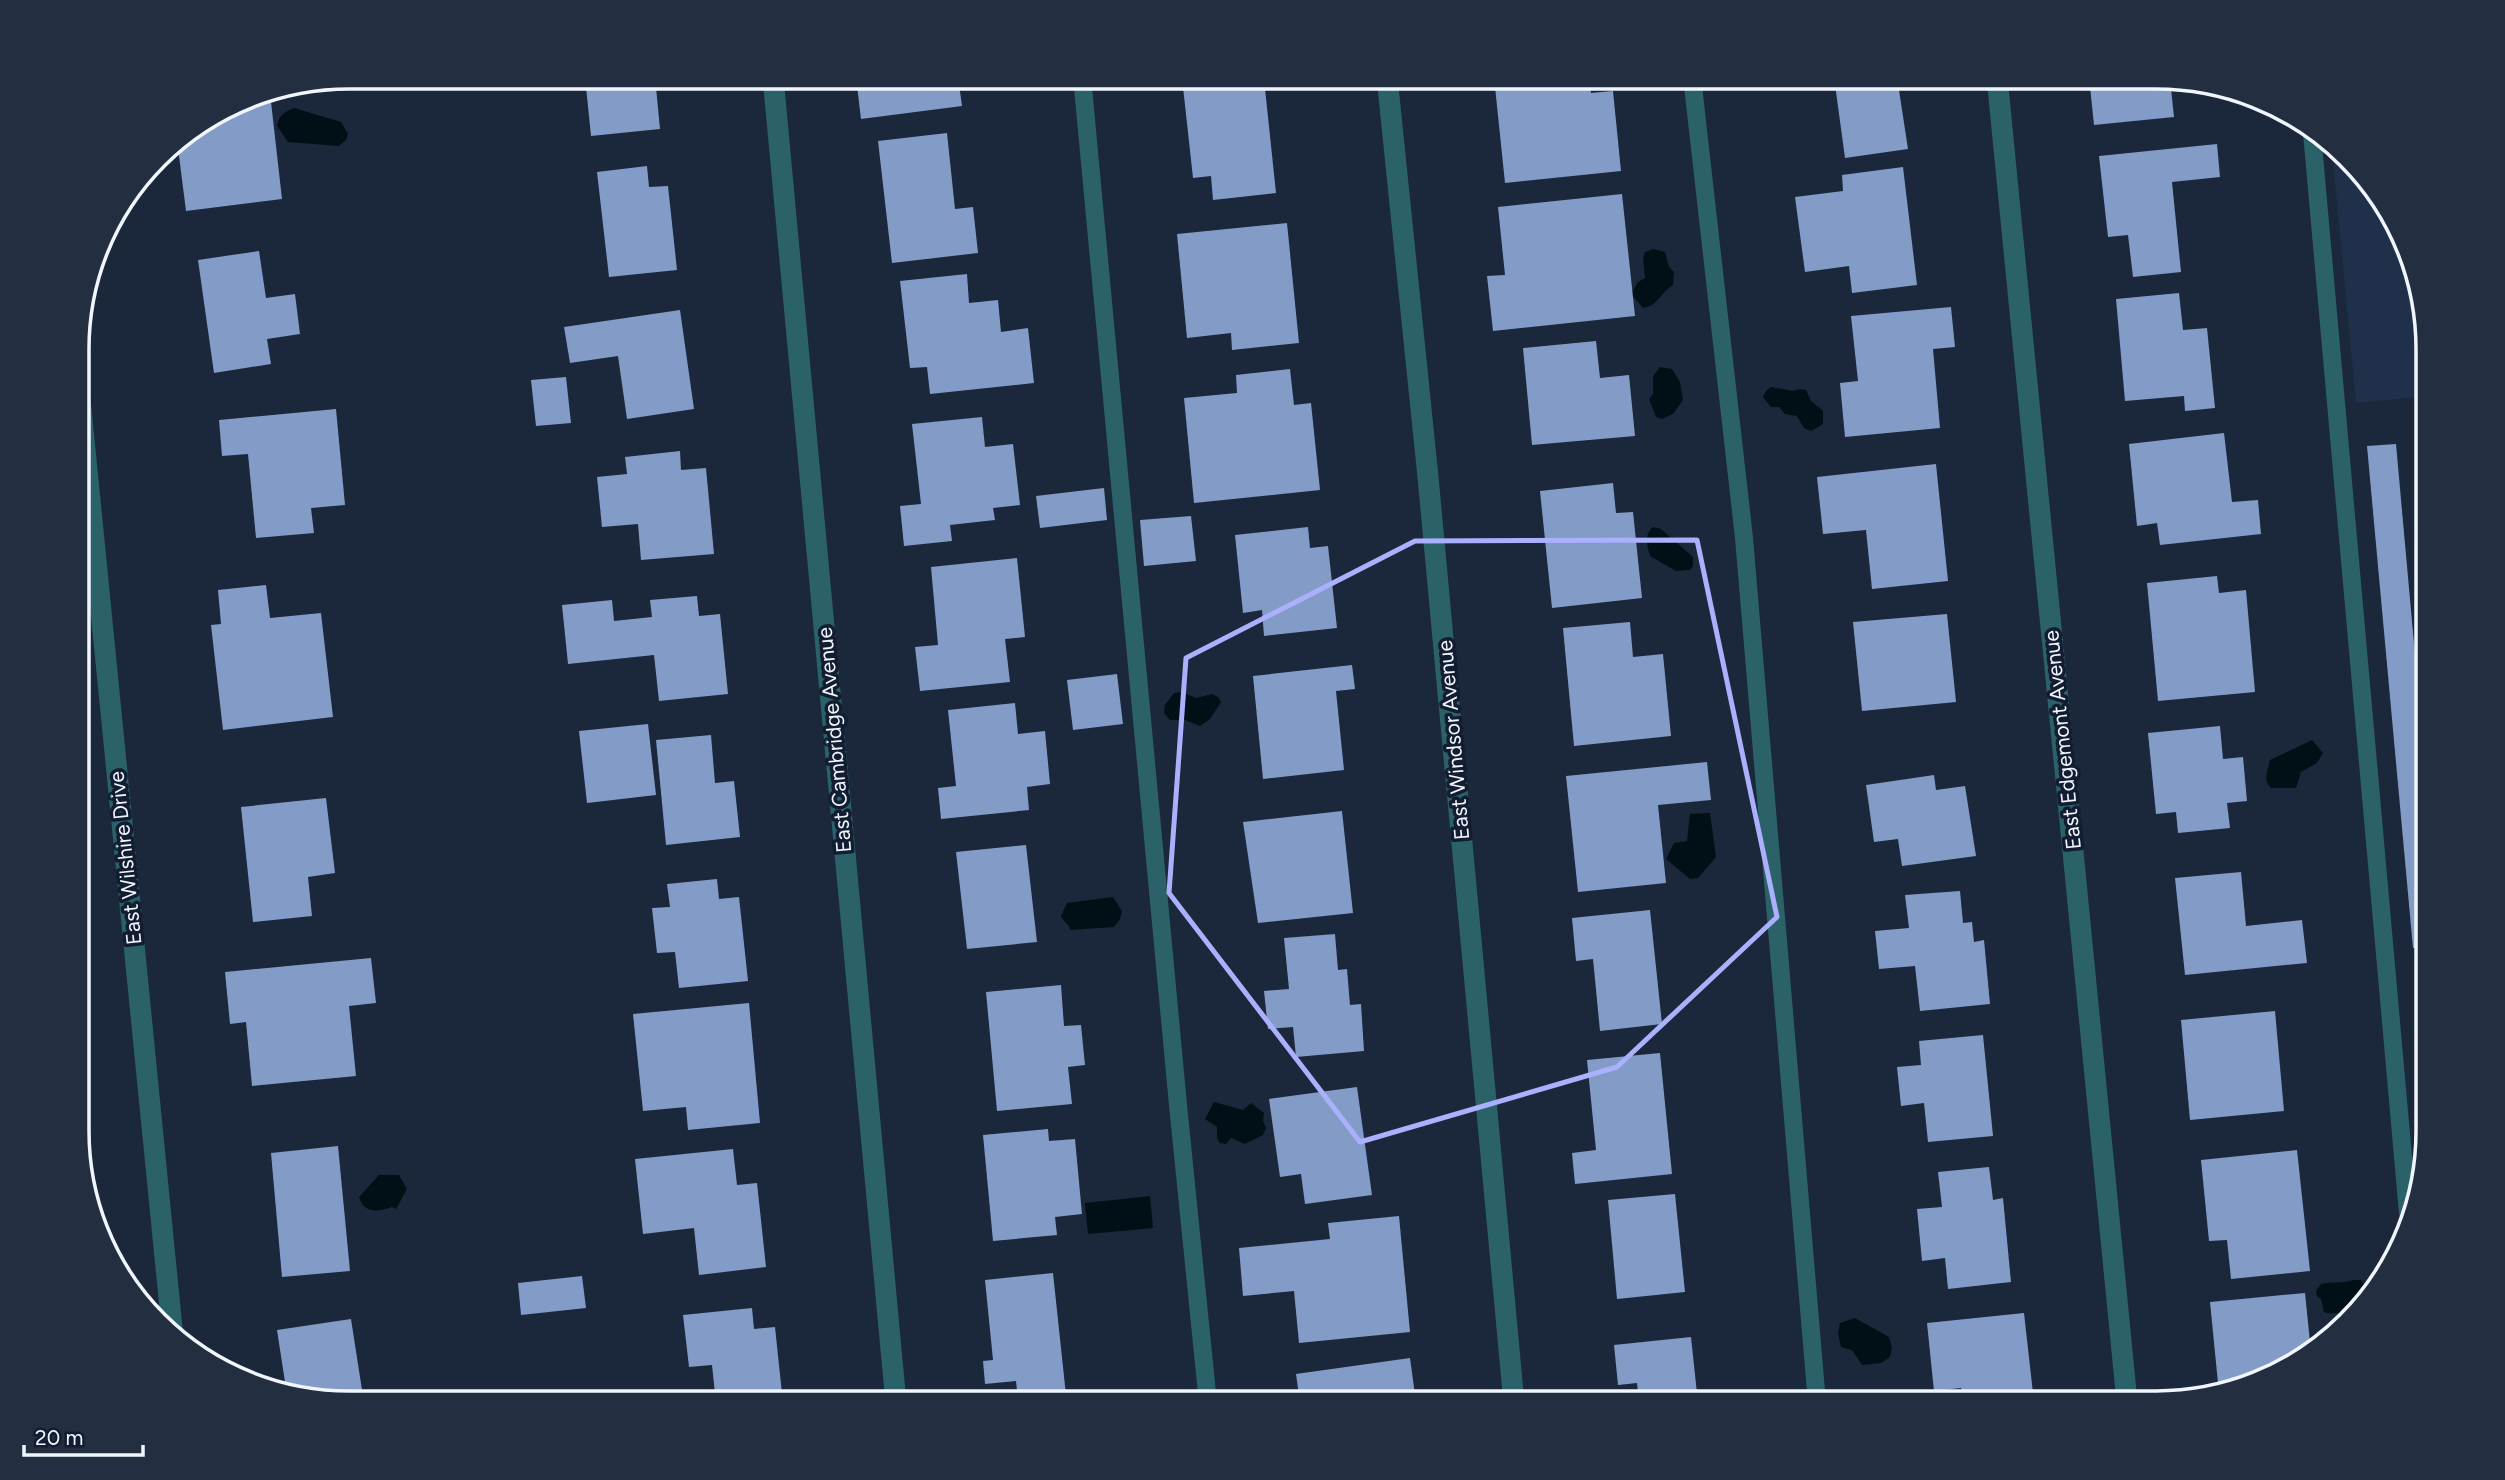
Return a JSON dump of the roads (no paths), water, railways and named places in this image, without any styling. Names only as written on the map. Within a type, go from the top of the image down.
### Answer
[{"type":"street","name":"East Cambridge Avenue","points":[[774,89],[895,1391]]},
{"type":"street","name":"East Windsor Avenue","points":[[1388,89],[1428,477],[1513,1391]]},
{"type":"street","name":"East Edgemont Avenue","points":[[1998,89],[2126,1391]]},
{"type":"street","name":"East Wilshire Drive","points":[[89,490],[171,1320]]},
{"type":"lane","points":[[1083,89],[1207,1391]]},
{"type":"lane","points":[[1693,89],[1744,538],[1816,1391]]},
{"type":"lane","points":[[2313,142],[2407,1199]]}]
